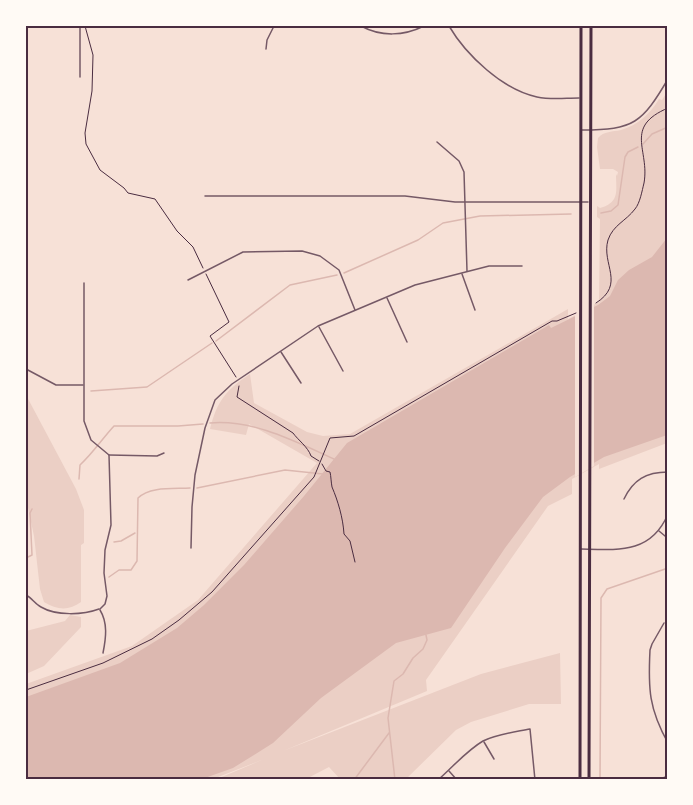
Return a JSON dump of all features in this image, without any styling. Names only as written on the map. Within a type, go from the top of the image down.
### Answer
[{"type":"main road","points":[[580,780],[581,26]]},
{"type":"main road","points":[[589,780],[591,26]]},
{"type":"street","points":[[80,26],[80,77]]},
{"type":"street","points":[[266,49],[273,26]]},
{"type":"street","points":[[361,26],[370,31],[398,34],[424,26]]},
{"type":"street","points":[[449,26],[468,51],[508,86],[536,97],[582,98]]},
{"type":"street","points":[[582,129],[618,128],[640,118],[653,104],[668,79]]},
{"type":"street","points":[[437,142],[454,156],[462,167],[465,178],[467,272]]},
{"type":"street","points":[[206,196],[405,196],[466,202],[591,202]]},
{"type":"street","points":[[188,280],[243,252],[302,251],[320,256],[339,270],[355,311]]},
{"type":"street","points":[[191,548],[195,475],[205,428],[215,400],[236,381],[318,326],[415,285],[489,266],[522,266]]},
{"type":"street","points":[[462,273],[475,310]]},
{"type":"street","points":[[84,283],[84,421],[91,440],[109,455],[157,456],[164,453]]},
{"type":"street","points":[[387,298],[407,342]]},
{"type":"street","points":[[318,326],[343,371]]},
{"type":"street","points":[[280,351],[302,383]]},
{"type":"street","points":[[26,369],[56,385],[84,385]]},
{"type":"street","points":[[26,595],[42,608],[55,612],[80,613],[100,609],[105,604],[107,596],[104,573],[105,550],[111,525],[109,455]]},
{"type":"street","points":[[624,499],[635,481],[655,473],[668,472]]},
{"type":"street","points":[[580,549],[634,547],[659,530],[668,514]]},
{"type":"street","points":[[659,530],[665,536]]},
{"type":"street","points":[[100,609],[106,626],[103,653]]},
{"type":"street","points":[[664,623],[650,650],[650,694],[655,718],[668,743]]},
{"type":"street","points":[[438,780],[484,741],[502,734],[530,729],[535,780]]},
{"type":"street","points":[[484,741],[494,759]]},
{"type":"street","points":[[449,771],[457,780]]},
{"type":"street","points":[[658,780],[668,776]]},
{"type":"path","points":[[85,26],[93,52],[92,91],[85,133],[86,144],[100,170],[124,188],[128,194],[155,199],[193,248],[229,322],[210,336],[236,377],[240,388],[237,398],[293,433],[311,456],[319,461],[326,471],[330,472],[344,534],[350,542],[355,562]]},
{"type":"path","points":[[593,304],[603,297],[612,282],[607,249],[611,231],[633,212],[639,202],[645,175],[641,148],[642,131],[648,120],[668,108]]},
{"type":"path","points":[[26,690],[103,663],[152,639],[179,620],[212,592],[314,477],[330,438],[354,435],[552,321],[578,312]]},
{"type":"shaded area","points":[[667,92],[667,443],[599,469],[599,464],[572,479],[572,494],[548,506],[426,680],[427,691],[283,751],[481,674],[560,653],[561,704],[529,704],[471,722],[456,730],[406,779],[340,779],[329,767],[306,779],[217,779],[264,759],[213,779],[26,780],[26,684],[132,646],[198,600],[317,463],[249,424],[246,435],[210,429],[219,404],[229,391],[250,374],[254,403],[307,432],[323,436],[350,434],[568,309],[568,319],[599,302],[600,219],[597,217],[597,206],[600,208],[606,206],[614,199],[618,172],[613,169],[600,169],[598,138],[638,122],[648,114],[659,99],[662,100]]},
{"type":"shaded area","points":[[667,238],[667,435],[604,457],[570,477],[543,497],[451,628],[396,643],[321,698],[273,743],[233,768],[202,779],[26,780],[26,697],[120,663],[177,628],[244,565],[347,443],[549,325],[551,328],[598,305],[610,296],[618,280],[629,270],[652,257]]},
{"type":"shaded area","points":[[26,395],[76,489],[84,510],[84,543],[81,545],[81,602],[67,608],[54,607],[44,602],[40,589],[34,536],[26,498]]},
{"type":"shaded area","points":[[70,615],[81,617],[81,627],[44,666],[26,674],[26,631],[65,621]]},
{"type":"pier","points":[[594,303],[594,466],[575,477],[575,314]]},
{"type":"waterway","points":[[643,144],[652,134],[668,127]]},
{"type":"waterway","points":[[601,213],[611,211],[618,205],[625,157],[628,152],[638,147]]},
{"type":"waterway","points":[[344,273],[418,240],[443,223],[480,216],[571,214]]},
{"type":"waterway","points":[[216,341],[290,285],[337,275]]},
{"type":"waterway","points":[[91,391],[147,387],[212,343]]},
{"type":"waterway","points":[[210,423],[258,428],[334,459]]},
{"type":"waterway","points":[[79,479],[80,465],[114,426],[203,424]]},
{"type":"waterway","points":[[197,488],[285,470],[323,474]]},
{"type":"waterway","points":[[109,577],[119,570],[131,570],[137,561],[138,498],[156,490],[190,488]]},
{"type":"waterway","points":[[26,558],[32,555],[30,513],[32,509]]},
{"type":"waterway","points":[[114,542],[121,541],[135,533]]},
{"type":"waterway","points":[[600,780],[601,598],[607,589],[668,568]]},
{"type":"waterway","points":[[395,780],[388,718],[394,681],[403,674],[413,658],[423,649],[427,640],[426,635]]},
{"type":"waterway","points":[[354,780],[389,733]]}]
